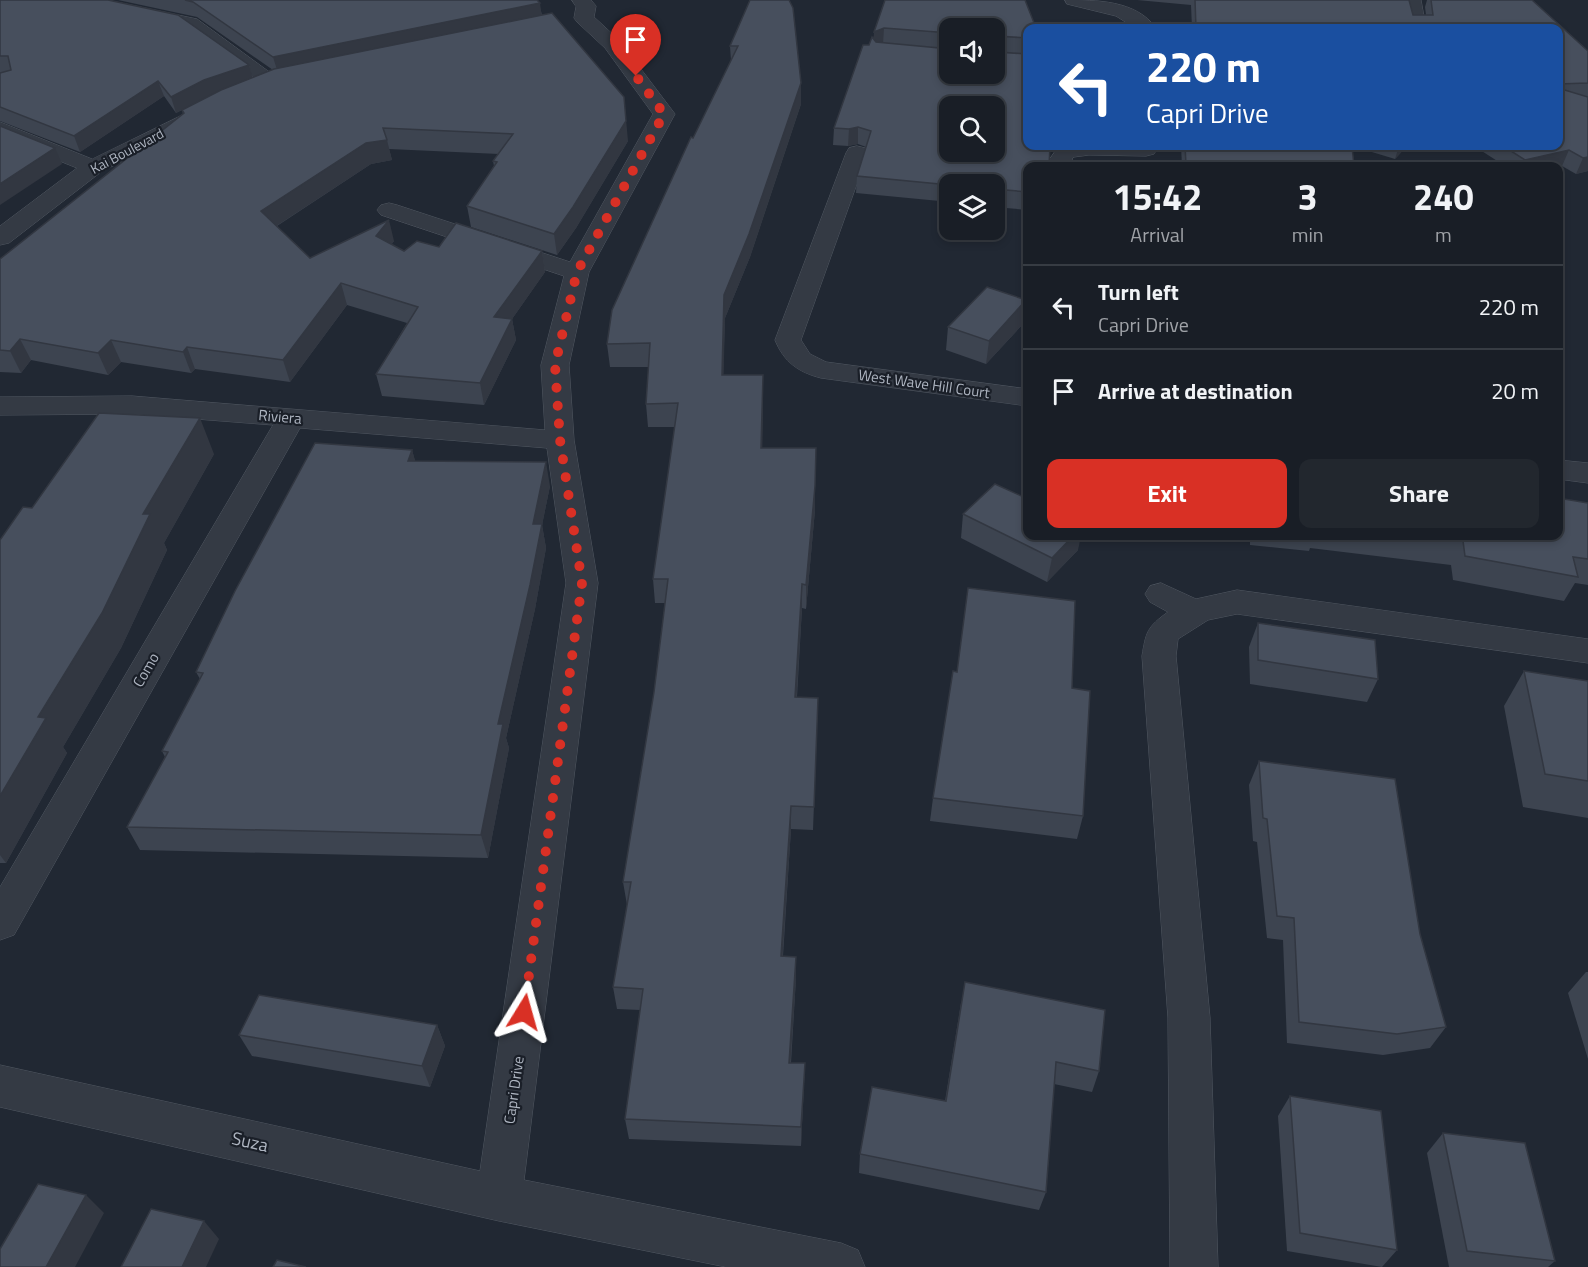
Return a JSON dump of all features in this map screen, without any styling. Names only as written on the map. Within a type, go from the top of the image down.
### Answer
[{"type":"street","points":[[79,0],[190,23],[273,82]]},
{"type":"street","points":[[1074,0],[1103,6],[1139,19],[1143,24]]},
{"type":"street","points":[[1412,0],[1416,24]]},
{"type":"street","name":"Capri Drive","points":[[499,1198],[582,583],[560,440],[555,365],[577,272],[664,114],[612,44],[583,10]]},
{"type":"street","points":[[251,90],[296,77]]},
{"type":"street","name":"Kai Boulevard","points":[[0,238],[93,167],[218,104]]},
{"type":"street","points":[[0,129],[93,167]]},
{"type":"street","points":[[1062,162],[1061,159],[1067,151],[1074,150]]},
{"type":"street","points":[[1109,150],[1148,154]]},
{"type":"street","name":"West Wave Hill Court","points":[[856,153],[788,340],[793,354],[804,365],[821,370],[1023,397]]},
{"type":"street","points":[[388,210],[577,272]]},
{"type":"street","name":"Riviera","points":[[0,406],[132,405],[560,440]]},
{"type":"street","name":"Como","points":[[0,923],[291,418]]},
{"type":"street","points":[[1563,470],[1588,473]]},
{"type":"street","points":[[1194,1267],[1189,1018],[1159,656],[1162,634],[1179,620],[1177,603],[1237,602],[1588,651]]},
{"type":"street","name":"Suza","points":[[0,1086],[499,1198],[842,1267]]},
{"type":"building","points":[[0,0],[108,0],[178,15],[249,65],[204,80],[171,97],[158,81],[74,136],[0,107],[0,73],[11,70],[8,56],[0,56]]},
{"type":"building","points":[[185,0],[537,0],[540,3],[273,57],[193,2]]},
{"type":"building","points":[[750,0],[789,0],[793,8],[801,83],[749,234],[724,295],[722,375],[763,375],[761,448],[816,448],[806,585],[802,584],[795,697],[818,698],[814,807],[791,806],[781,956],[796,957],[789,1063],[805,1063],[801,1127],[625,1119],[643,989],[613,987],[631,882],[623,882],[654,692],[668,579],[653,579],[678,403],[646,404],[650,343],[607,344],[612,310],[691,137],[693,138],[738,46],[730,46]]},
{"type":"building","points":[[885,0],[1025,0],[1034,24],[1023,24],[1023,38],[1005,37],[1005,18],[939,18],[939,32],[884,28],[874,32]]},
{"type":"building","points":[[1195,0],[1409,0],[1413,15],[1433,15],[1431,0],[1532,0],[1558,24],[1196,24]]},
{"type":"building","points":[[552,13],[624,97],[626,121],[554,234],[467,206],[497,162],[493,161],[513,134],[383,128],[387,140],[366,143],[261,211],[310,258],[389,220],[376,236],[404,251],[417,241],[439,247],[456,223],[542,251],[494,317],[512,319],[480,383],[376,374],[418,307],[341,283],[283,360],[187,347],[183,352],[111,340],[98,353],[20,339],[10,351],[0,350],[0,259],[184,113],[182,110],[221,90],[274,69]]},
{"type":"building","points":[[1563,28],[1588,51],[1588,83],[1563,84]]},
{"type":"building","points":[[872,37],[876,42],[939,48],[939,84],[1005,84],[1005,53],[1023,54],[1023,150],[1050,150],[1049,162],[1023,162],[1023,192],[1005,190],[1005,174],[939,174],[939,184],[857,176],[871,131],[858,127],[834,128],[863,45],[869,45]]},
{"type":"building","points":[[1563,90],[1588,97],[1588,157],[1583,158],[1569,150],[1525,160],[1509,150],[1563,150]]},
{"type":"building","points":[[0,126],[55,148],[0,184]]},
{"type":"building","points":[[1185,150],[1352,150],[1354,162],[1186,162]]},
{"type":"building","points":[[987,287],[1023,299],[1023,303],[989,341],[948,327]]},
{"type":"building","points":[[99,413],[200,418],[143,514],[150,514],[102,613],[38,717],[46,718],[0,796],[0,540],[23,507],[32,508]]},
{"type":"building","points":[[315,443],[412,450],[408,461],[546,462],[533,524],[542,524],[498,724],[503,724],[481,835],[127,827],[168,752],[162,751],[203,673],[196,672],[235,591]]},
{"type":"building","points":[[995,484],[1023,497],[1023,540],[1069,540],[1052,558],[963,514]]},
{"type":"building","points":[[1563,499],[1588,503],[1588,559],[1573,557],[1578,577],[1465,556],[1463,541],[1453,540],[1563,540]]},
{"type":"building","points":[[968,588],[1075,601],[1072,688],[1090,691],[1083,816],[933,798],[953,671],[957,672]]},
{"type":"building","points":[[1258,623],[1375,640],[1378,679],[1258,660]]},
{"type":"building","points":[[1524,671],[1588,681],[1588,781],[1545,774]]},
{"type":"building","points":[[1259,761],[1395,779],[1420,934],[1446,1027],[1397,1034],[1299,1022],[1294,918],[1277,916],[1267,819],[1263,818]]},
{"type":"building","points":[[965,982],[1105,1010],[1099,1071],[1056,1062],[1046,1192],[860,1154],[872,1087],[946,1101]]},
{"type":"building","points":[[259,995],[437,1025],[422,1066],[239,1035]]},
{"type":"building","points":[[1290,1096],[1381,1111],[1397,1250],[1300,1233]]},
{"type":"building","points":[[1443,1133],[1525,1143],[1555,1261],[1467,1251]]},
{"type":"building","points":[[38,1184],[86,1195],[46,1267],[0,1267],[0,1249]]},
{"type":"building","points":[[151,1209],[204,1221],[182,1267],[121,1267]]},
{"type":"building","points":[[277,1260],[306,1267],[273,1267]]},
{"type":"route","points":[[524,1012],[582,583],[560,440],[555,365],[577,272],[664,114],[636,76]]}]
